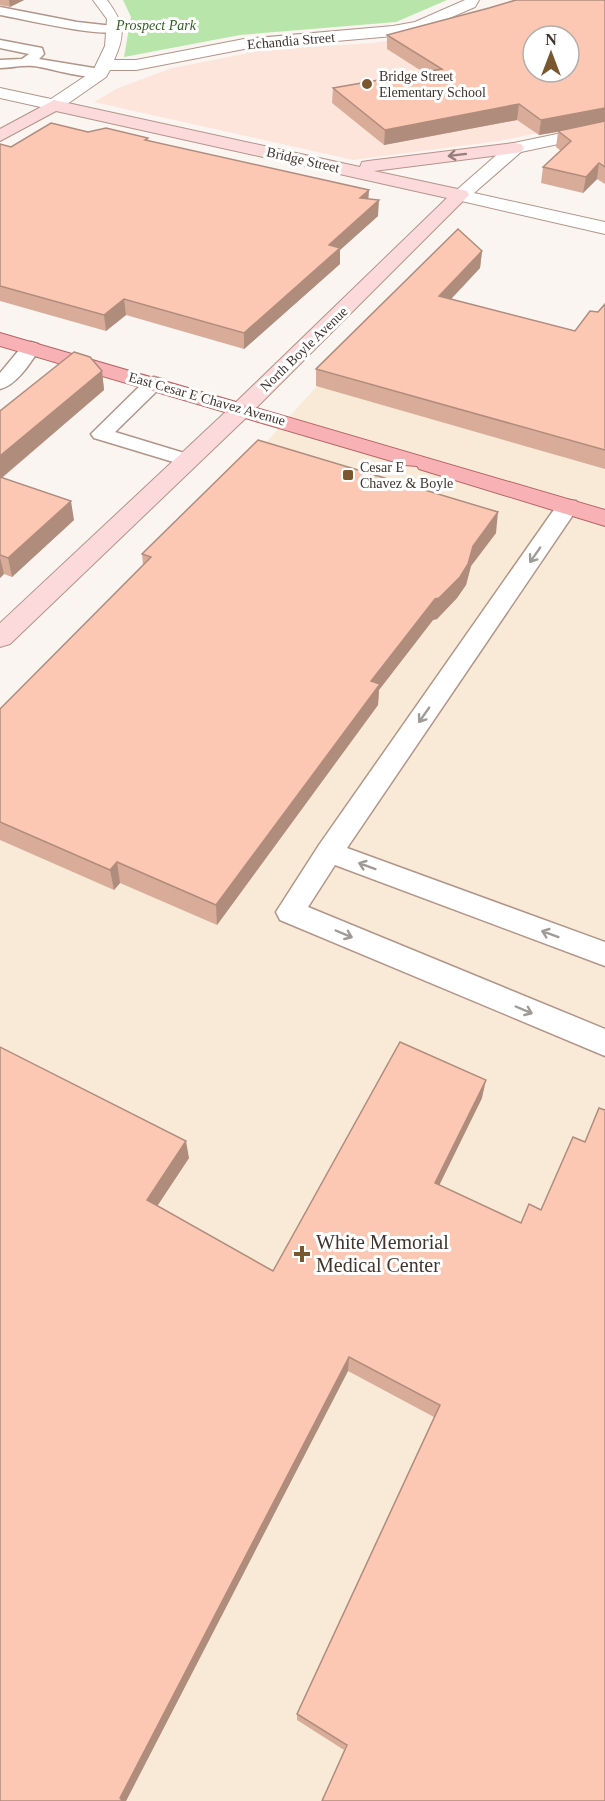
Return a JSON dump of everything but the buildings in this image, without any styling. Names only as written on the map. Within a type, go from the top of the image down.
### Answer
[{"type":"main road","name":"East Cesar E Chavez Avenue","points":[[0,339],[605,518]]},
{"type":"street","points":[[0,136],[54,105],[102,69],[113,45],[114,19],[100,0]]},
{"type":"street","name":"Echandia Street","points":[[102,69],[171,61],[207,51],[244,45],[393,31],[419,26],[475,1]]},
{"type":"street","name":"Bridge Street","points":[[0,93],[605,228]]},
{"type":"street","name":"North Boyle Avenue","points":[[0,638],[242,409],[460,195],[515,148],[605,129]]},
{"type":"street","points":[[343,169],[515,148]]},
{"type":"lane","points":[[0,11],[77,26],[113,30]]},
{"type":"lane","points":[[0,44],[37,51],[30,61]]},
{"type":"lane","points":[[0,64],[30,61],[58,68],[102,69]]},
{"type":"lane","points":[[0,383],[31,348]]},
{"type":"lane","points":[[154,383],[101,434],[187,460]]},
{"type":"lane","points":[[568,506],[290,912],[605,1043]]},
{"type":"lane","points":[[329,852],[605,954]]},
{"type":"shaded area","name":"Bridge Street Elementary School","points":[[504,3],[557,24],[521,24],[521,84],[581,84],[581,33],[605,43],[605,119],[499,141],[353,160],[94,102],[118,88],[172,68],[263,50],[372,43],[426,35]]},
{"type":"shaded area","name":"White Memorial Medical Center","points":[[397,298],[605,350],[605,1801],[0,1801],[0,707],[249,461]]},
{"type":"green space","name":"Prospect Park","points":[[123,0],[447,0],[396,22],[240,35],[124,57],[131,17]]},
{"type":"place","name":"Bridge Street Elementary School","points":[[367,84]]},
{"type":"place","name":"Cesar E Chavez & Boyle","points":[[348,475]]},
{"type":"place","name":"White Memorial Medical Center","points":[[302,1254]]}]
